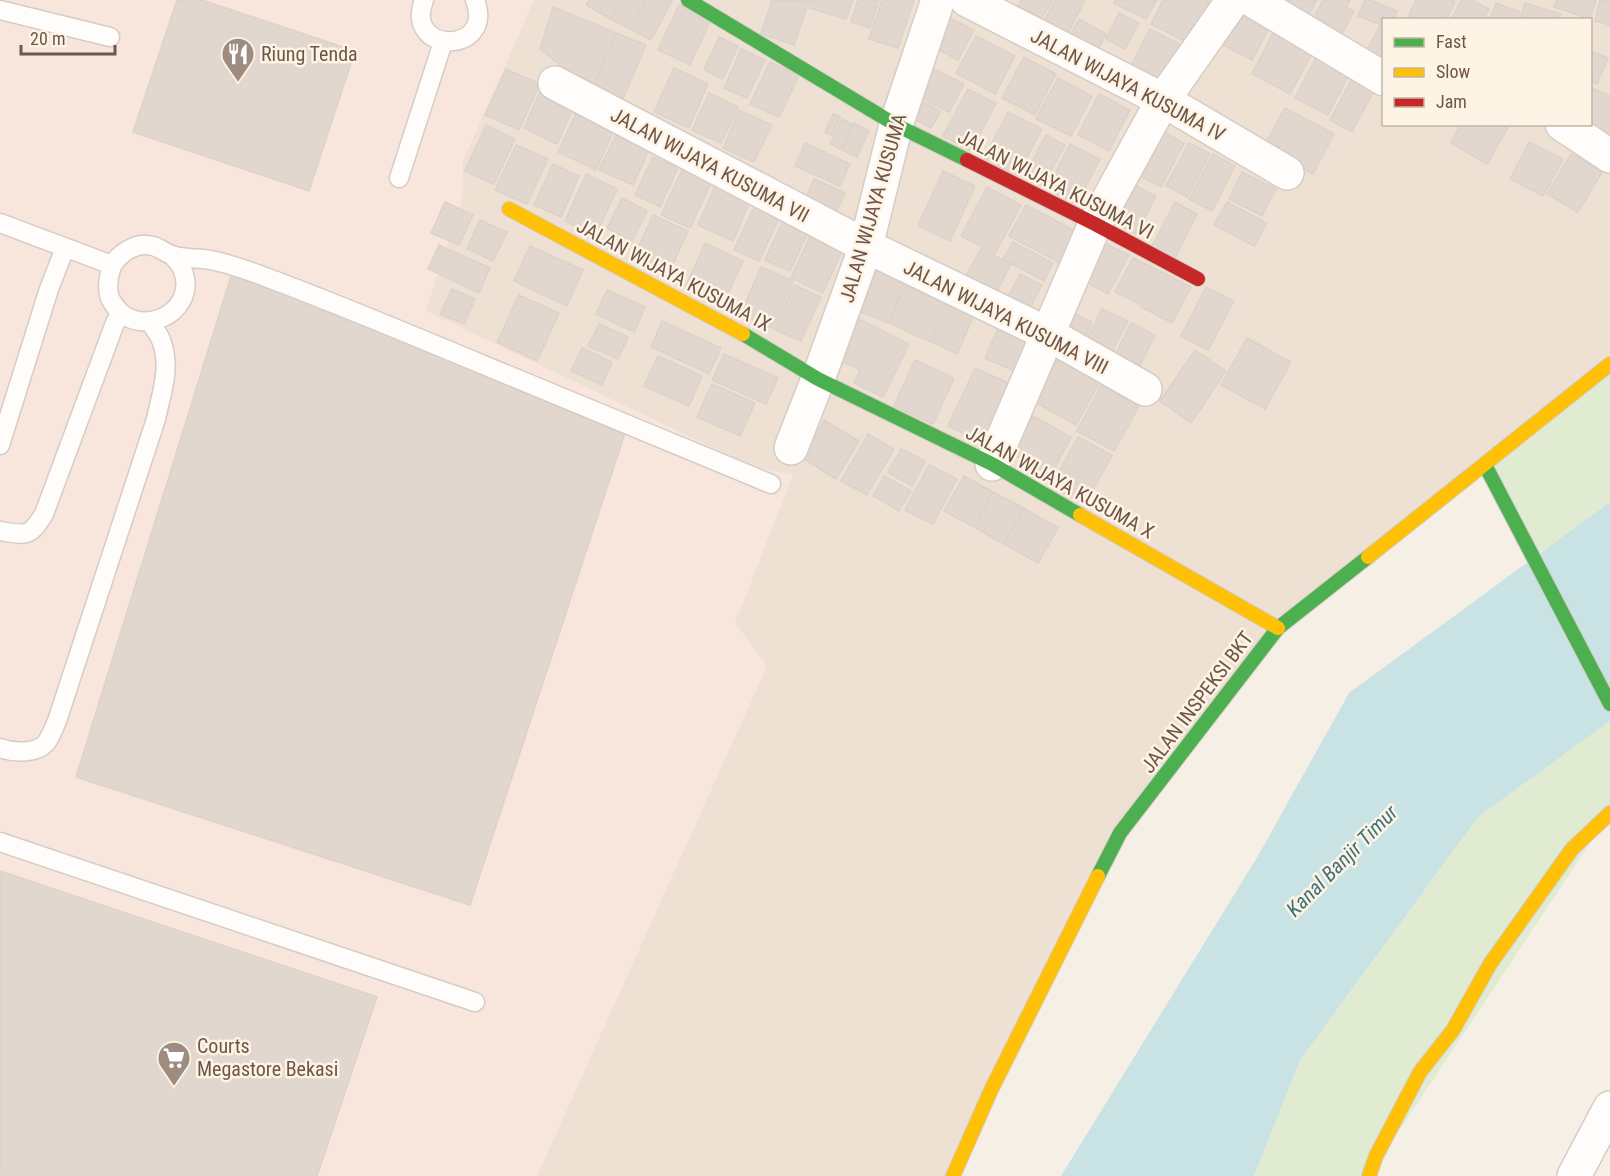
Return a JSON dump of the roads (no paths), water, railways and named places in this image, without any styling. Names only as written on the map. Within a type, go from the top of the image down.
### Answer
[{"type":"street","name":"JALAN WIJAYA KUSUMA VI","points":[[688,0],[896,125],[1095,224],[1198,279]]},
{"type":"street","name":"JALAN WIJAYA KUSUMA","points":[[791,448],[866,246],[896,125],[938,0]]},
{"type":"street","name":"JALAN WIJAYA KUSUMA IV","points":[[967,0],[1163,100],[1287,173]]},
{"type":"street","points":[[992,464],[1095,224],[1163,100],[1233,0]]},
{"type":"street","points":[[1252,0],[1382,78]]},
{"type":"street","name":"JALAN WIJAYA KUSUMA VII","points":[[555,83],[866,246]]},
{"type":"street","points":[[1565,126],[1610,156]]},
{"type":"street","name":"JALAN WIJAYA KUSUMA IX","points":[[509,209],[764,346],[818,379]]},
{"type":"street","name":"JALAN WIJAYA KUSUMA VIII","points":[[866,246],[1048,334],[1145,389]]},
{"type":"street","name":"JALAN INSPEKSI BKT","points":[[953,1176],[991,1090],[1120,834],[1278,628],[1610,364]]},
{"type":"street","name":"JALAN WIJAYA KUSUMA X","points":[[818,379],[992,464],[1278,628]]},
{"type":"street","points":[[1485,465],[1610,704]]},
{"type":"street","points":[[1368,1176],[1420,1072],[1453,1030],[1490,964],[1572,849],[1610,813]]},
{"type":"street","points":[[1574,1176],[1610,1108]]},
{"type":"lane","points":[[424,0],[421,19],[425,30],[433,38],[443,42],[455,42],[465,38],[473,30],[478,20],[475,0]]},
{"type":"lane","points":[[0,10],[110,37]]},
{"type":"lane","points":[[399,178],[443,42]]},
{"type":"lane","points":[[0,223],[112,265]]},
{"type":"lane","points":[[140,245],[158,247],[173,256],[183,270],[185,288],[180,304],[167,316],[150,322],[135,321],[121,313],[110,298],[107,281],[112,265],[124,252],[140,245]]},
{"type":"lane","points":[[0,445],[65,248]]},
{"type":"lane","points":[[173,256],[212,260],[332,302],[771,484]]},
{"type":"lane","points":[[0,531],[24,534],[35,528],[44,514],[115,323],[121,313]]},
{"type":"lane","points":[[0,748],[28,752],[46,744],[57,721],[156,419],[166,372],[166,357],[160,338],[150,322]]},
{"type":"lane","points":[[0,842],[475,1002]]},
{"type":"water","name":"Kanal Banjir Timur","points":[[1610,502],[1610,721],[1478,817],[1300,1060],[1254,1176],[1061,1176],[1258,856],[1349,693]]},
{"type":"place","name":"Riung Tenda","points":[[238,83]]},
{"type":"place","name":"Courts Megastore Bekasi","points":[[174,1087]]}]
